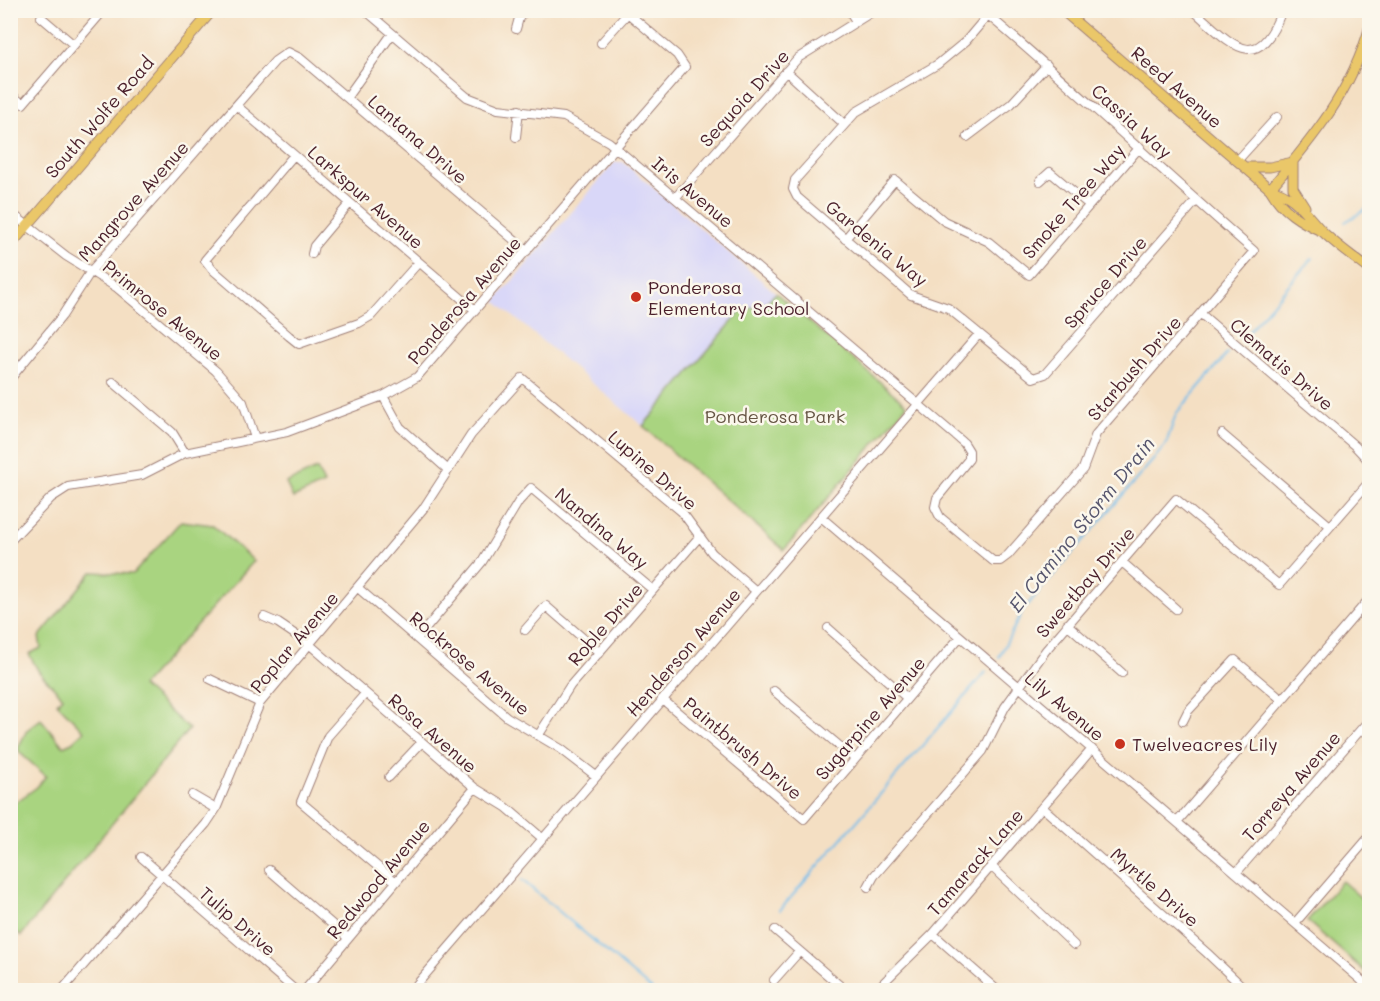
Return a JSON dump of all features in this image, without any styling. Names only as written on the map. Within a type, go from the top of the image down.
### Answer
[{"type":"main road","name":"South Wolfe Road","points":[[10,246],[213,10]]},
{"type":"main road","name":"Reed Avenue","points":[[1062,10],[1270,189],[1277,201],[1300,221],[1323,232]]},
{"type":"main road","points":[[1270,189],[1323,125],[1346,89],[1370,26]]},
{"type":"main road","points":[[1241,164],[1270,167],[1293,161]]},
{"type":"main road","points":[[1293,161],[1293,188],[1307,212]]},
{"type":"main road","name":"Reed Avenue","points":[[1270,189],[1285,192],[1307,212],[1323,232],[1370,270]]},
{"type":"street","points":[[10,94],[23,104],[104,10]]},
{"type":"street","name":"Iris Avenue","points":[[365,10],[467,97],[498,109],[564,117],[592,130],[616,147],[964,443],[969,454]]},
{"type":"street","points":[[516,28],[525,10]]},
{"type":"street","points":[[849,10],[856,21]]},
{"type":"street","name":"Sequoia Drive","points":[[676,197],[786,70],[811,47],[874,10]]},
{"type":"street","points":[[1193,10],[1233,45],[1247,49],[1260,47],[1274,33],[1282,10]]},
{"type":"street","points":[[601,43],[626,12]]},
{"type":"street","name":"Ponderosa Avenue","points":[[10,541],[62,490],[74,486],[142,476],[185,453],[287,432],[383,396],[417,377],[685,67],[677,55],[626,12]]},
{"type":"street","name":"Cassia Way","points":[[843,123],[861,108],[938,64],[966,41],[988,15],[1140,147],[1196,201],[1254,251]]},
{"type":"street","points":[[41,17],[74,45]]},
{"type":"street","points":[[347,97],[392,34]]},
{"type":"street","name":"Lantana Drive","points":[[288,52],[300,58],[347,97],[527,251]]},
{"type":"street","name":"Mangrove Avenue","points":[[10,379],[62,316],[91,271],[275,61],[288,52]]},
{"type":"street","points":[[967,137],[1011,104],[1047,65]]},
{"type":"street","points":[[786,70],[843,123]]},
{"type":"street","name":"Larkspur Avenue","points":[[237,106],[475,310]]},
{"type":"street","points":[[516,137],[519,110]]},
{"type":"street","points":[[1241,164],[1277,117]]},
{"type":"street","name":"Gardenia Way","points":[[843,123],[797,177],[793,189],[797,197],[911,295],[948,308],[1033,378]]},
{"type":"street","name":"Smoke Tree Way","points":[[845,239],[895,180],[944,221],[989,242],[1029,275],[1088,204],[1140,147]]},
{"type":"street","points":[[294,155],[205,260],[212,269],[299,344],[359,323],[371,316],[419,262]]},
{"type":"street","points":[[1040,182],[1050,172],[1088,204]]},
{"type":"street","name":"Spruce Drive","points":[[1033,378],[1045,374],[1196,201]]},
{"type":"street","points":[[312,254],[314,246],[350,203]]},
{"type":"street","name":"Primrose Avenue","points":[[10,212],[116,287],[229,384],[243,402],[255,438]]},
{"type":"street","name":"Starbush Drive","points":[[969,454],[966,464],[936,500],[936,512],[987,558],[997,562],[1008,555],[1083,468],[1096,434],[1254,251]]},
{"type":"street","name":"Clematis Drive","points":[[1201,314],[1355,446],[1370,462]]},
{"type":"street","name":"Henderson Avenue","points":[[412,990],[979,334]]},
{"type":"street","name":"Poplar Avenue","points":[[62,990],[160,874],[206,824],[216,809],[260,703],[423,509],[471,435],[522,378]]},
{"type":"street","name":"Lupine Drive","points":[[522,378],[682,512],[712,553],[756,591]]},
{"type":"street","points":[[113,382],[172,432],[185,453]]},
{"type":"street","points":[[383,396],[400,427],[447,469]]},
{"type":"street","points":[[1222,434],[1329,526],[1370,481]]},
{"type":"street","name":"Nandina Way","points":[[417,639],[482,562],[519,501],[531,488],[653,590]]},
{"type":"street","name":"Sweetbay Drive","points":[[868,887],[874,876],[983,751],[1005,707],[1046,650],[1176,499],[1279,585],[1329,526]]},
{"type":"street","name":"Lily Avenue","points":[[821,517],[1295,923],[1361,980],[1369,990]]},
{"type":"street","name":"Roble Drive","points":[[538,736],[570,686],[700,536]]},
{"type":"street","points":[[1122,562],[1176,609]]},
{"type":"street","name":"Rockrose Avenue","points":[[358,588],[507,717],[596,776]]},
{"type":"street","points":[[1177,822],[1370,598]]},
{"type":"street","points":[[525,630],[546,606],[600,653]]},
{"type":"street","name":"Rosa Avenue","points":[[264,617],[278,623],[309,644],[475,788],[506,807],[542,838]]},
{"type":"street","points":[[1067,624],[1122,673]]},
{"type":"street","points":[[828,628],[907,698]]},
{"type":"street","name":"Sugarpine Avenue","points":[[804,819],[960,637]]},
{"type":"street","points":[[1183,721],[1188,711],[1235,660],[1282,700]]},
{"type":"street","points":[[210,679],[260,703]]},
{"type":"street","points":[[774,691],[855,759]]},
{"type":"street","points":[[365,694],[328,736],[301,802],[396,882]]},
{"type":"street","name":"Paintbrush Drive","points":[[662,699],[804,819]]},
{"type":"street","name":"Torreya Avenue","points":[[1236,873],[1370,719]]},
{"type":"street","points":[[389,777],[422,742]]},
{"type":"street","name":"Tamarack Lane","points":[[876,990],[933,934],[1092,750]]},
{"type":"street","name":"Redwood Avenue","points":[[305,990],[475,788]]},
{"type":"street","points":[[192,795],[216,809]]},
{"type":"street","name":"Myrtle Drive","points":[[1042,807],[1208,953],[1246,990]]},
{"type":"street","points":[[1295,923],[1370,836]]},
{"type":"street","name":"Tulip Drive","points":[[141,857],[295,990]]},
{"type":"street","points":[[991,866],[1074,945]]},
{"type":"street","points":[[269,870],[348,938]]},
{"type":"street","points":[[775,930],[845,990]]},
{"type":"street","points":[[933,934],[997,990]]},
{"type":"street","points":[[774,980],[799,952]]},
{"type":"shaded area","name":"Ponderosa Elementary School","points":[[615,162],[623,162],[776,293],[760,307],[743,308],[643,426],[495,301]]},
{"type":"green space","name":"Ponderosa Park","points":[[776,293],[907,405],[784,550],[643,426],[744,308],[761,307]]},
{"type":"green space","points":[[317,469],[324,484],[293,498],[286,483]]},
{"type":"green space","points":[[181,521],[213,525],[254,561],[142,686],[189,729],[21,936],[11,927],[11,802],[13,804],[37,787],[46,776],[20,753],[18,748],[27,730],[41,719],[63,746],[72,742],[84,731],[57,703],[63,697],[39,672],[29,654],[41,648],[39,637],[92,572],[133,574]]},
{"type":"green space","points":[[1342,881],[1369,905],[1369,975],[1307,921]]},
{"type":"waterway","name":"El Camino Storm Drain","points":[[1345,222],[1370,207]]},
{"type":"waterway","name":"El Camino Storm Drain","points":[[1244,337],[1312,258]]},
{"type":"waterway","name":"El Camino Storm Drain","points":[[999,657],[1023,610],[1166,444],[1176,414],[1228,353]]},
{"type":"waterway","name":"El Camino Storm Drain","points":[[780,910],[986,672]]},
{"type":"waterway","name":"El Camino Storm Drain","points":[[522,880],[652,990]]},
{"type":"place","name":"Ponderosa Elementary School","points":[[636,297]]},
{"type":"place","name":"Twelveacres Lily","points":[[1120,744]]}]
